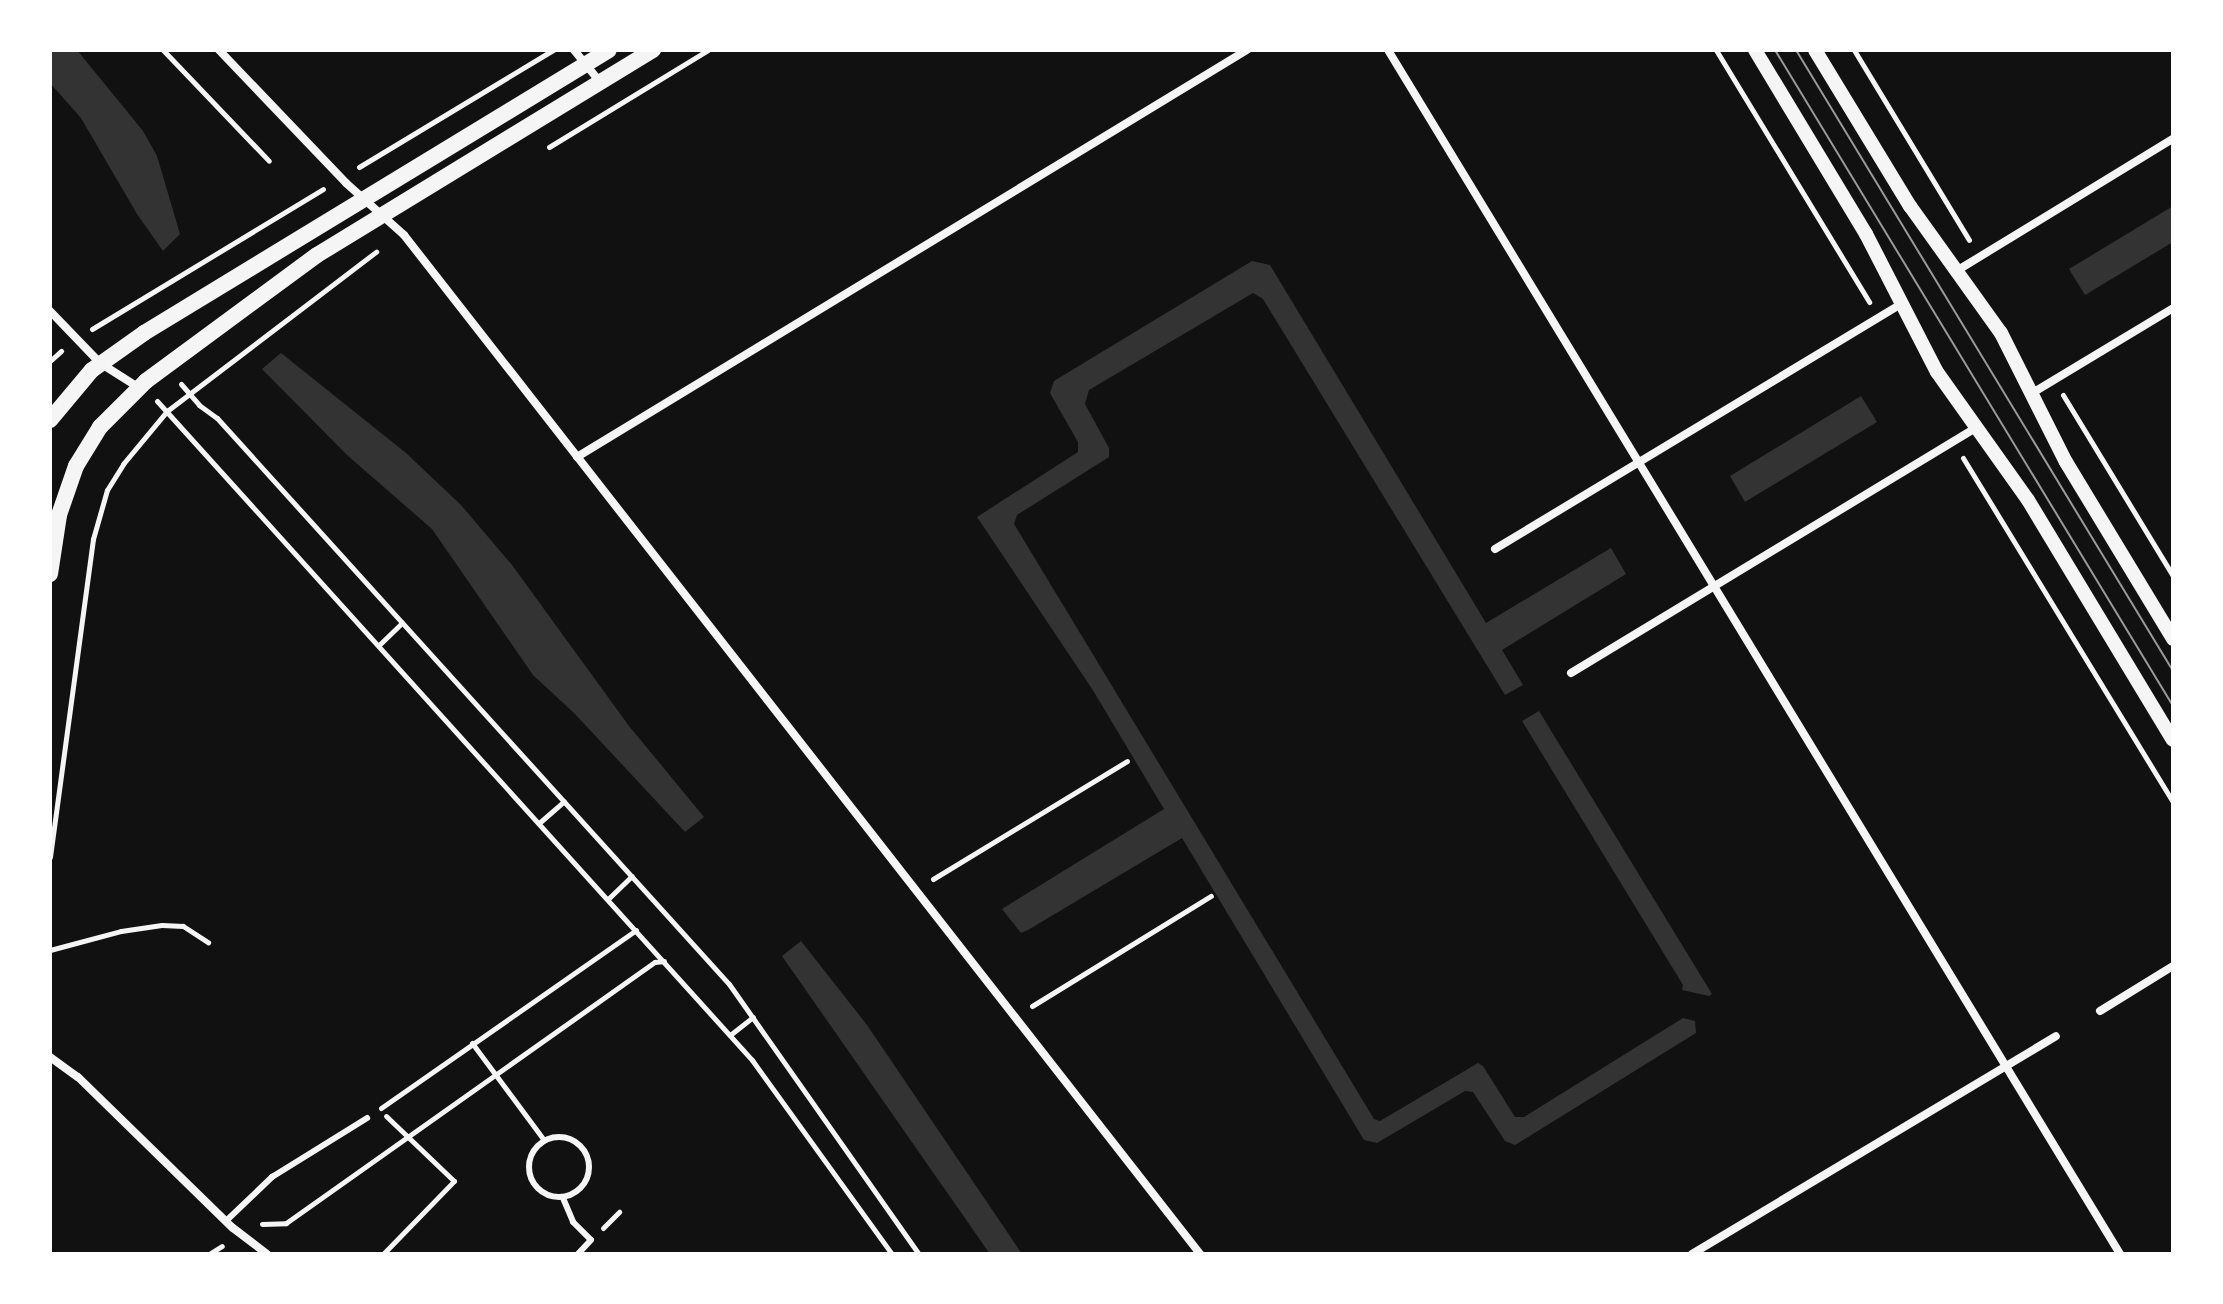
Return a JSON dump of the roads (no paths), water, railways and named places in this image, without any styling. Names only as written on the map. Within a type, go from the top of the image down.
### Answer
[{"type":"main road","points":[[50,420],[100,363],[144,333],[609,50]]},
{"type":"main road","points":[[50,574],[59,515],[76,466],[100,427],[139,388],[296,270],[653,50]]},
{"type":"street","points":[[219,50],[341,178],[404,235],[1200,1254]]},
{"type":"street","points":[[574,50],[588,63],[600,82]]},
{"type":"street","points":[[577,457],[1247,50]]},
{"type":"street","points":[[1388,50],[2120,1254]]},
{"type":"street","points":[[1755,50],[1866,234],[1937,372],[2028,500],[2173,740]]},
{"type":"street","points":[[1815,50],[1910,206],[2001,333],[2034,392],[2071,471],[2173,639]]},
{"type":"street","points":[[1958,270],[2173,139]]},
{"type":"street","points":[[1495,549],[1901,304]]},
{"type":"street","points":[[2034,392],[2173,308]]},
{"type":"street","points":[[50,311],[100,363],[139,388]]},
{"type":"street","points":[[1571,673],[1975,428]]},
{"type":"street","points":[[2100,1011],[2173,966]]},
{"type":"street","points":[[1692,1254],[2056,1036]]},
{"type":"street","points":[[50,1057],[78,1077],[226,1221],[267,1254]]},
{"type":"lane","points":[[226,1221],[272,1177],[367,1118]]},
{"type":"lane","points":[[568,1138],[586,1153],[590,1164],[584,1187],[563,1198],[540,1192],[532,1182],[530,1159],[544,1140],[568,1138]]},
{"type":"lane","points":[[563,1198],[573,1222],[591,1240],[578,1254]]},
{"type":"tram line","points":[[1775,50],[2173,706]]},
{"type":"tram line","points":[[1796,50],[2173,671]]}]
